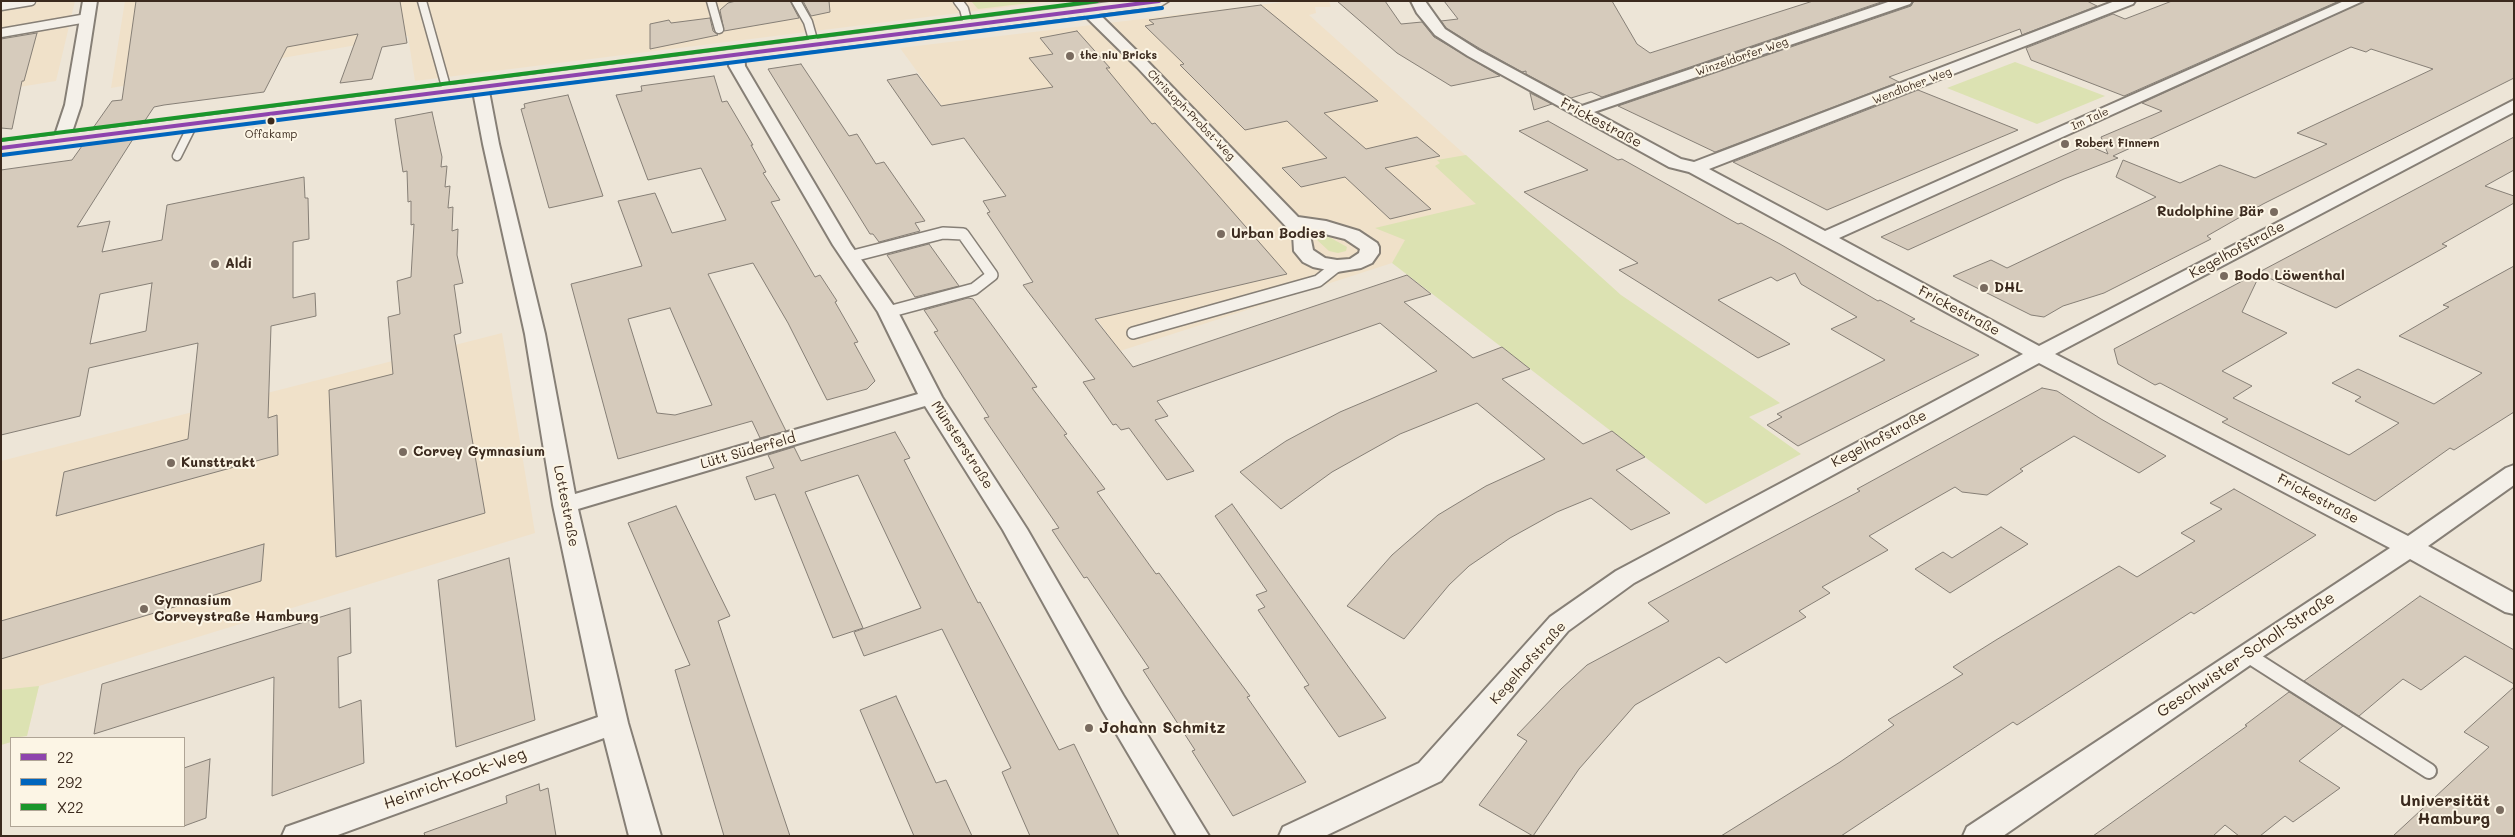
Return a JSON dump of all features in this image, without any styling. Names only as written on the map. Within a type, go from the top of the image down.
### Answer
[{"type":"main road","points":[[1,148],[737,52],[1087,10],[1112,4],[1161,1]]},
{"type":"street","points":[[61,141],[73,105],[90,1]]},
{"type":"street","name":"Frickestraße","points":[[1418,1],[1422,10],[1440,32],[1472,53],[1675,163],[1695,168],[2039,354],[2409,547],[2514,605]]},
{"type":"street","name":"Winzeldorfer Weg","points":[[1580,112],[1905,1]]},
{"type":"street","name":"Wendloher Weg","points":[[1695,168],[2001,52],[2128,1]]},
{"type":"street","name":"Im Tale","points":[[1824,238],[2356,1]]},
{"type":"street","name":"Christoph-Probst-Weg","points":[[1087,10],[1142,64],[1302,233],[1304,251],[1310,258],[1320,263],[1337,266],[1354,264],[1365,259],[1370,247],[1352,235],[1326,227],[1292,222]]},
{"type":"street","name":"Münsterstraße","points":[[737,52],[737,66],[849,257],[888,312],[931,397],[1020,536],[1113,703],[1194,836]]},
{"type":"street","name":"Lottestraße","points":[[480,86],[493,154],[535,334],[565,505],[614,723],[644,836]]},
{"type":"street","name":"Kegelhofstraße","points":[[1294,836],[1430,772],[1559,624],[1624,577],[2039,354],[2514,106]]},
{"type":"street","name":"Lütt Süderfeld","points":[[565,505],[931,397]]},
{"type":"street","name":"Geschwister-Scholl-Straße","points":[[1978,836],[2246,654],[2409,547],[2514,473]]},
{"type":"street","name":"Heinrich-Kock-Weg","points":[[297,836],[614,723]]},
{"type":"lane","points":[[1,6],[31,1]]},
{"type":"lane","points":[[422,1],[447,90]]},
{"type":"lane","points":[[711,1],[719,29]]},
{"type":"lane","points":[[796,1],[808,22],[814,43]]},
{"type":"lane","points":[[958,1],[964,9],[968,24]]},
{"type":"lane","points":[[1,33],[87,18]]},
{"type":"lane","points":[[177,156],[193,124]]},
{"type":"lane","points":[[849,257],[943,234],[963,234],[992,275],[974,289],[888,312]]},
{"type":"lane","name":"Christoph-Probst-Weg","points":[[1133,333],[1318,281],[1337,266]]},
{"type":"lane","points":[[2246,654],[2429,771]]},
{"type":"shaded area","points":[[1,1],[75,1],[56,81],[1,90]]},
{"type":"shaded area","points":[[125,1],[1055,1],[415,81],[408,36],[111,88]]},
{"type":"shaded area","points":[[1292,1],[1329,1],[1331,7],[1315,7],[1316,13],[1309,15],[1528,211],[1406,240],[1392,263],[1120,351],[900,48]]},
{"type":"shaded area","name":"Gymnasium Corveystraße Hamburg","points":[[502,333],[535,533],[39,686],[27,736],[10,737],[10,742],[1,745],[1,461]]},
{"type":"green space","points":[[971,1],[1046,1],[978,9]]},
{"type":"green space","points":[[2015,62],[2105,96],[2037,124],[1947,88]]},
{"type":"green space","points":[[1466,155],[1621,295],[1780,403],[1749,417],[1801,454],[1706,504],[1392,263],[1405,240],[1375,228],[1476,204],[1435,166],[1440,163],[1437,160]]},
{"type":"green space","points":[[1322,233],[1347,247],[1346,251],[1338,253],[1329,251],[1315,238]]},
{"type":"green space","points":[[39,686],[27,736],[10,737],[10,742],[1,745],[1,690]]},
{"type":"building","points":[[136,1],[400,1],[407,43],[382,47],[372,79],[340,83],[358,34],[287,47],[264,92],[154,107],[144,122],[93,128],[112,101],[122,100]]},
{"type":"building","points":[[736,1],[790,1],[799,18],[724,31],[720,10],[728,3]]},
{"type":"building","points":[[803,1],[829,1],[830,12],[811,16]]},
{"type":"building","points":[[1337,1],[1385,1],[1401,24],[1422,22],[1434,37],[1500,76],[1451,86],[1397,53]]},
{"type":"building","points":[[1444,1],[1612,1],[1637,44],[1650,53],[1813,1],[1884,1],[1602,97],[1591,92],[1571,98],[1526,74],[1526,71],[1522,72],[1446,28],[1441,21],[1458,19]]},
{"type":"building","points":[[1914,1],[2087,1],[2097,6],[2022,35],[2020,29],[1889,77],[1899,82],[1715,152],[1618,106],[1911,6]]},
{"type":"building","points":[[2172,1],[2339,1],[2124,96],[2031,60],[2026,48],[2113,14],[2125,19]]},
{"type":"building","points":[[2365,1],[2514,1],[2514,78],[2263,204],[2207,236],[2211,239],[2104,293],[2063,306],[2044,317],[2031,315],[1953,276],[1991,260],[2007,268],[2156,197],[2116,177],[2123,160],[2180,183],[2220,165],[2255,178],[2327,144],[2297,133],[2433,69],[2371,49],[2366,52],[2351,47],[2113,156],[2118,158],[2064,179],[1908,250],[1881,237],[2087,145],[2108,154],[2101,137],[2162,111],[2142,103]]},
{"type":"building","points":[[1261,5],[1378,101],[1324,113],[1366,149],[1417,137],[1440,156],[1385,168],[1431,209],[1390,219],[1345,177],[1301,187],[1282,168],[1327,158],[1287,121],[1245,130],[1180,65],[1184,64],[1145,26],[1154,24],[1149,20]]},
{"type":"building","points":[[710,18],[713,31],[718,35],[650,49],[650,24],[669,20],[671,23]]},
{"type":"building","points":[[1077,31],[1110,68],[1106,68],[1152,124],[1155,123],[1287,274],[1095,319],[1133,367],[1407,275],[1431,294],[1404,302],[1473,358],[1502,347],[1530,369],[1502,379],[1583,444],[1612,431],[1645,457],[1616,470],[1670,513],[1631,530],[1591,498],[1557,512],[1510,538],[1469,566],[1449,585],[1404,639],[1347,606],[1392,555],[1438,515],[1486,486],[1545,459],[1477,403],[1400,434],[1332,472],[1281,509],[1240,472],[1286,441],[1340,412],[1437,371],[1380,323],[1157,401],[1168,416],[1155,420],[1194,471],[1167,480],[1129,428],[1121,430],[1116,424],[1113,425],[1083,382],[1095,379],[1023,285],[1033,282],[987,213],[990,212],[983,201],[1006,196],[964,138],[932,145],[887,80],[917,74],[941,106],[1053,87],[1029,58],[1053,54],[1040,38]]},
{"type":"building","points":[[37,33],[24,81],[22,81],[12,129],[1,128],[1,39]]},
{"type":"building","points":[[801,64],[849,136],[857,134],[876,164],[884,162],[925,221],[915,223],[920,231],[879,242],[873,234],[870,234],[768,69]]},
{"type":"building","points":[[714,76],[722,102],[727,101],[753,145],[751,145],[766,172],[763,173],[780,200],[771,202],[815,277],[820,275],[837,301],[835,302],[858,342],[854,343],[875,381],[867,389],[827,400],[788,323],[753,263],[708,274],[786,431],[760,438],[752,421],[618,459],[571,284],[642,266],[618,201],[655,193],[672,233],[726,220],[701,168],[648,180],[616,95],[642,91],[641,86]],"holes":[[[670,308],[712,405],[675,415],[657,413],[628,319]]]},
{"type":"building","points":[[1918,90],[2018,130],[1827,210],[1733,162]]},
{"type":"building","points":[[1530,93],[1552,104],[1534,110]]},
{"type":"building","points":[[568,95],[603,196],[549,208],[521,109],[525,108],[524,104]]},
{"type":"building","name":"Corvey Gymnasium","points":[[432,112],[442,157],[441,167],[447,166],[445,187],[450,186],[448,208],[453,207],[452,231],[458,229],[457,255],[463,283],[454,285],[461,333],[454,335],[485,513],[336,557],[329,390],[393,374],[388,317],[400,314],[397,281],[411,277],[414,224],[411,225],[411,201],[408,202],[407,171],[403,172],[395,119]]},
{"type":"building","points":[[1548,121],[1618,160],[1622,159],[1738,224],[1741,223],[1780,244],[1878,301],[1880,300],[1915,319],[1910,321],[1979,355],[1798,446],[1767,425],[1782,417],[1777,414],[1885,360],[1831,329],[1857,317],[1801,284],[1795,273],[1777,281],[1771,277],[1718,300],[1790,344],[1758,358],[1619,270],[1638,263],[1524,192],[1588,170],[1519,131]]},
{"type":"building","points":[[2514,137],[2514,170],[2485,186],[2514,196],[2514,203],[2442,244],[2447,246],[2336,308],[2260,274],[2242,312],[2287,333],[2222,371],[2252,386],[2233,398],[2349,455],[2399,423],[2355,401],[2361,397],[2332,383],[2358,369],[2434,404],[2482,373],[2399,336],[2449,307],[2443,305],[2514,266],[2514,412],[2454,450],[2450,448],[2375,501],[2222,422],[2228,419],[2160,383],[2155,385],[2118,364],[2114,349]]},
{"type":"building","points":[[133,139],[77,227],[110,221],[102,252],[162,240],[167,205],[304,177],[305,198],[308,198],[309,239],[293,242],[293,298],[315,293],[316,316],[271,326],[268,418],[277,415],[278,455],[56,516],[64,472],[188,439],[198,343],[89,368],[80,416],[1,435],[1,170],[72,160],[82,146]],"holes":[[[152,283],[146,331],[90,344],[100,294]]]},
{"type":"building","points":[[929,244],[959,286],[915,297],[887,255]]},
{"type":"building","points":[[968,298],[973,299],[1037,387],[1032,388],[1067,434],[1064,435],[1105,489],[1097,492],[1156,574],[1159,573],[1250,696],[1247,697],[1306,782],[1233,816],[1192,751],[1195,750],[1143,670],[1149,668],[1087,577],[1084,578],[1052,530],[1059,528],[984,418],[989,417],[934,332],[938,331],[924,310]]},
{"type":"building","points":[[2042,388],[2057,391],[2101,419],[2166,456],[2139,473],[2074,436],[2020,469],[2023,471],[1987,495],[1962,492],[1955,487],[1869,536],[1888,550],[1822,587],[1830,593],[1799,611],[1806,617],[1726,663],[1719,657],[1635,705],[1579,769],[1533,836],[1479,805],[1527,741],[1517,735],[1561,689],[1587,665],[1669,621],[1648,603],[1860,491],[1857,489]]},
{"type":"building","points":[[895,432],[910,458],[904,460],[978,603],[980,602],[1059,750],[1074,744],[1119,836],[1030,836],[1002,772],[1011,768],[942,629],[864,656],[854,632],[921,608],[858,475],[805,492],[863,628],[833,638],[775,494],[755,500],[746,477],[774,468],[768,455],[794,447],[801,461]]},
{"type":"building","points":[[2234,489],[2316,535],[2194,614],[2191,612],[2017,725],[2013,722],[1841,836],[1721,836],[1840,762],[1894,725],[1888,720],[1963,674],[1953,667],[1996,640],[2119,566],[2137,577],[2195,541],[2181,533],[2222,509],[2210,503]]},
{"type":"building","points":[[1232,504],[1386,718],[1339,737],[1304,687],[1309,685],[1258,610],[1265,607],[1256,595],[1267,591],[1215,516]]},
{"type":"building","points":[[676,506],[730,616],[718,621],[790,836],[724,836],[675,670],[690,665],[628,523]]},
{"type":"building","points":[[2001,527],[2028,544],[1950,593],[1915,569],[1943,552],[1952,558]]},
{"type":"building","points":[[264,544],[261,581],[1,659],[1,621]]},
{"type":"building","points":[[509,558],[535,720],[456,747],[438,580]]},
{"type":"building","points":[[2420,596],[2514,650],[2514,684],[2465,656],[2421,690],[2403,679],[2359,716],[2304,681]]},
{"type":"building","points":[[350,608],[351,653],[338,657],[339,708],[361,700],[364,763],[272,796],[274,677],[94,734],[102,684]]},
{"type":"building","points":[[2514,687],[2514,836],[2393,836],[2489,747],[2464,732]]},
{"type":"building","points":[[2289,692],[2343,726],[2299,761],[2340,788],[2293,822],[2285,816],[2260,836],[2239,836],[2225,825],[2213,836],[2093,836],[2247,726],[2245,725]]},
{"type":"building","points":[[896,696],[936,783],[946,780],[972,836],[914,836],[860,710]]},
{"type":"building","points":[[210,759],[206,818],[185,826],[185,768]]},
{"type":"building","points":[[539,784],[540,791],[548,788],[556,836],[425,836],[424,833],[507,803],[506,796]]},
{"type":"transit line","name":"X22","points":[[1,140],[1097,1]]},
{"type":"transit line","name":"22","points":[[1,148],[1159,1]]},
{"type":"transit line","name":"292","points":[[2,155],[1162,8]]},
{"type":"place","name":"the niu Bricks","points":[[1070,56]]},
{"type":"place","name":"Offakamp","points":[[271,121]]},
{"type":"place","name":"Robert Finnern","points":[[2065,144]]},
{"type":"place","name":"Rudolphine Bär","points":[[2274,212]]},
{"type":"place","name":"Urban Bodies","points":[[1221,234]]},
{"type":"place","name":"Aldi","points":[[215,264]]},
{"type":"place","name":"Bodo Löwenthal","points":[[2224,276]]},
{"type":"place","name":"DHL","points":[[1984,288]]},
{"type":"place","name":"Corvey Gymnasium","points":[[403,452]]},
{"type":"place","name":"Kunsttrakt","points":[[171,463]]},
{"type":"place","name":"Gymnasium Corveystraße Hamburg","points":[[144,609]]},
{"type":"place","name":"Johann Schmitz","points":[[1089,728]]},
{"type":"place","name":"Universität Hamburg","points":[[2500,810]]}]
